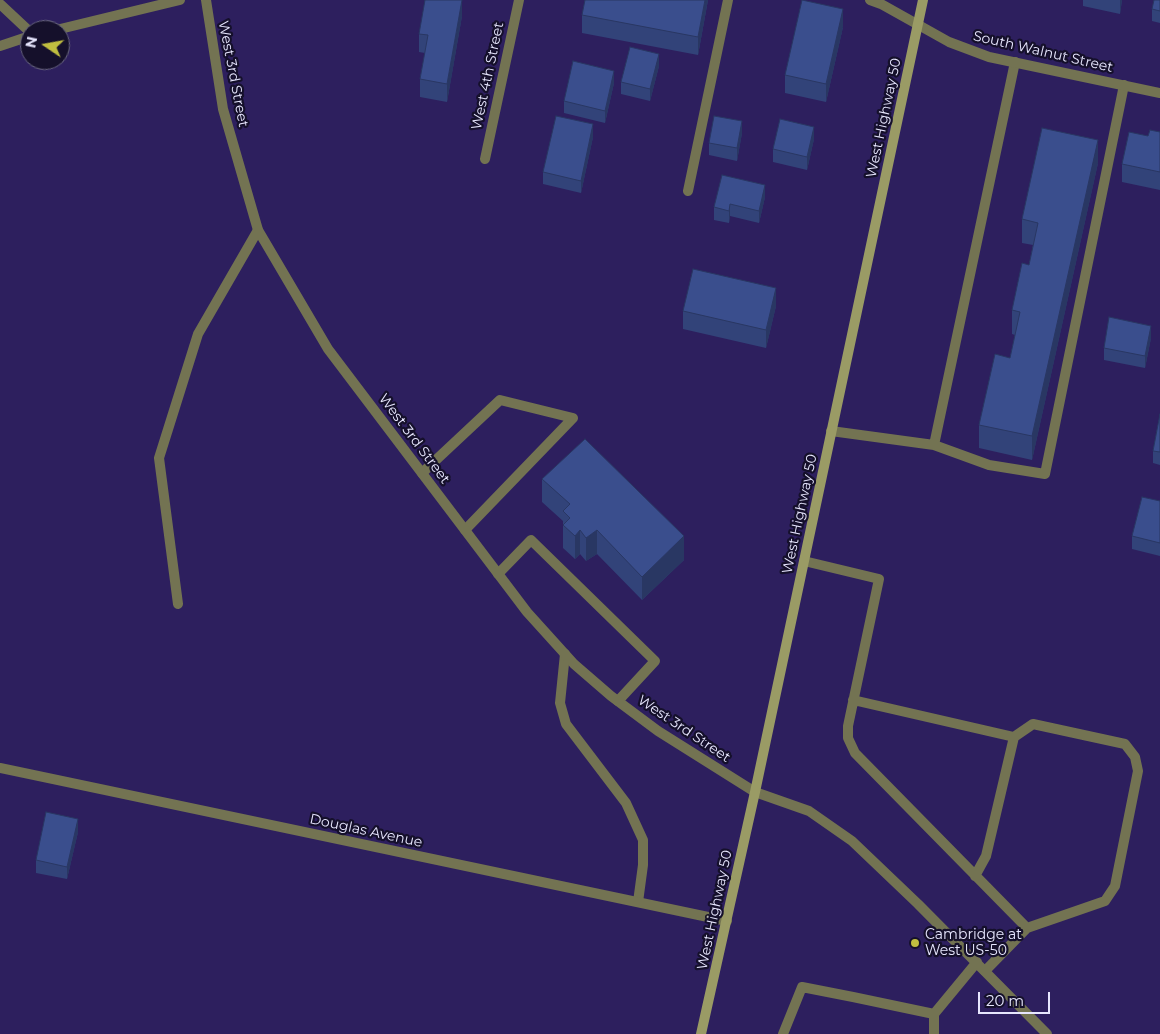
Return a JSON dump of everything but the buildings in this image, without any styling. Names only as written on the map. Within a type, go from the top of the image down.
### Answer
[{"type":"main road","name":"West Highway 50","points":[[701,1034],[755,792],[923,0]]},
{"type":"street","points":[[70,27],[180,0]]},
{"type":"street","name":"West 3rd Street","points":[[206,0],[223,109],[258,230],[328,349],[527,612],[574,664],[618,702],[658,731],[755,792],[809,811],[852,840],[1047,1034]]},
{"type":"street","name":"West 4th Street","points":[[484,159],[519,0]]},
{"type":"street","points":[[688,191],[728,0]]},
{"type":"street","name":"South Walnut Street","points":[[870,0],[881,4],[949,42],[989,57],[1160,93]]},
{"type":"street","points":[[0,4],[20,23]]},
{"type":"street","points":[[0,46],[20,39]]},
{"type":"street","points":[[934,445],[1015,62]]},
{"type":"street","points":[[831,431],[934,445],[989,465],[1045,474],[1124,85]]},
{"type":"street","points":[[178,604],[159,458],[198,334],[258,230]]},
{"type":"street","points":[[422,473],[500,400],[572,418],[466,530]]},
{"type":"street","points":[[498,574],[531,540],[655,661],[618,702]]},
{"type":"street","points":[[804,561],[879,579],[848,726],[848,738],[855,753],[1027,928]]},
{"type":"street","points":[[565,654],[560,703],[566,724],[626,802],[642,840],[643,865],[638,902]]},
{"type":"street","points":[[853,700],[1014,736]]},
{"type":"street","points":[[975,876],[986,856],[1014,736],[1033,724],[1125,744],[1135,756],[1138,771],[1115,886],[1105,901],[1027,928],[985,971]]},
{"type":"street","name":"Douglas Avenue","points":[[0,768],[727,921]]},
{"type":"street","points":[[934,1034],[934,1014],[976,962]]},
{"type":"street","points":[[782,1034],[802,987],[934,1014]]},
{"type":"place","name":"Cambridge at West US-50","points":[[915,943]]}]
